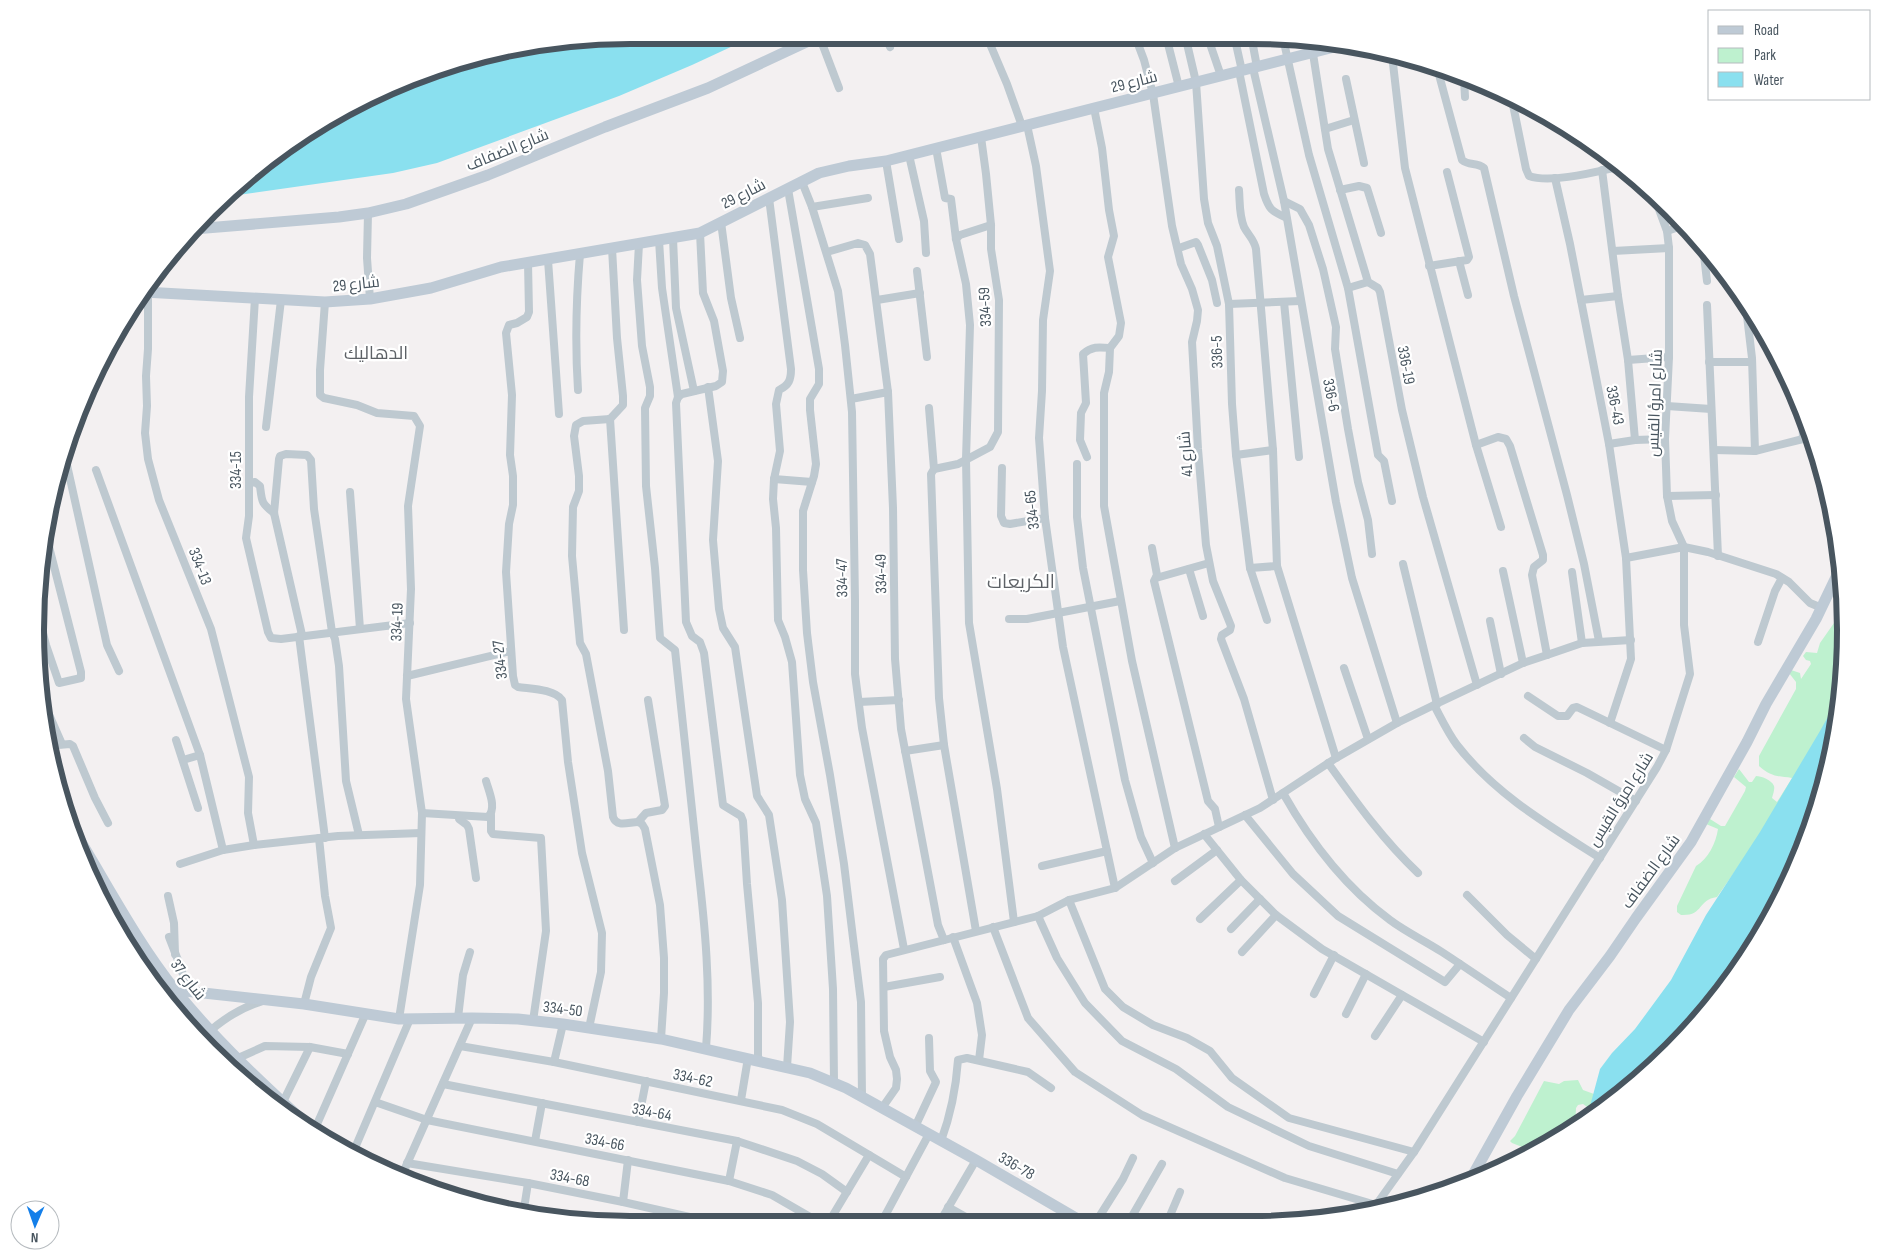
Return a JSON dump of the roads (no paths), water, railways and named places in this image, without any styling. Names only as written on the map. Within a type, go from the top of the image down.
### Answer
[{"type":"street","name":"شارع الضفاف","points":[[202,229],[368,213],[406,204],[488,175],[605,127],[708,88],[802,44]]},
{"type":"street","points":[[822,44],[839,88]]},
{"type":"street","name":"334-65","points":[[990,44],[1025,126],[1036,166],[1050,271],[1043,320],[1039,438],[1045,518],[1064,647],[1114,888]]},
{"type":"street","name":"شارع 41","points":[[1138,44],[1152,94],[1172,226],[1182,264],[1198,310],[1192,342],[1198,458],[1206,545],[1213,581],[1231,626],[1230,630],[1220,638],[1244,699],[1272,800]]},
{"type":"street","points":[[1168,44],[1179,87]]},
{"type":"street","name":"336-5","points":[[1187,44],[1196,82],[1204,199],[1208,223],[1217,246],[1229,304],[1236,455],[1250,568],[1267,620]]},
{"type":"street","points":[[1210,44],[1221,76]]},
{"type":"street","points":[[1238,44],[1248,69]]},
{"type":"street","points":[[1250,44],[1248,69],[1264,194],[1268,207],[1275,213],[1285,217]]},
{"type":"street","points":[[1284,45],[1309,155],[1348,288],[1378,455],[1384,461],[1392,501]]},
{"type":"street","name":"336-19","points":[[1312,47],[1328,149],[1368,282],[1378,288],[1380,292],[1404,419],[1477,685]]},
{"type":"street","name":"شارع 29","points":[[151,293],[325,302],[370,299],[431,288],[502,267],[700,233],[819,173],[886,161],[1327,49]]},
{"type":"street","points":[[1393,62],[1405,168],[1476,445],[1501,527]]},
{"type":"street","name":"336-6","points":[[1248,69],[1284,201],[1285,217],[1336,502],[1352,578],[1397,723]]},
{"type":"street","points":[[1439,75],[1462,160],[1484,168],[1519,315],[1584,564],[1599,641]]},
{"type":"street","points":[[1346,79],[1364,164]]},
{"type":"street","points":[[1464,84],[1465,97]]},
{"type":"street","points":[[1513,106],[1529,176],[1538,179],[1555,178],[1612,168]]},
{"type":"street","points":[[1094,108],[1102,148],[1114,236],[1108,257],[1121,323],[1119,336],[1110,348],[1109,372],[1104,393],[1104,506],[1120,601],[1175,848]]},
{"type":"street","points":[[1325,129],[1354,120]]},
{"type":"street","name":"334-59","points":[[934,469],[958,464],[990,448],[998,432],[999,300],[991,249],[991,225],[981,137]]},
{"type":"street","points":[[936,148],[945,198],[951,199],[956,238],[966,284],[970,325],[966,460],[969,623],[998,789],[1014,922]]},
{"type":"street","points":[[908,155],[924,221],[926,253]]},
{"type":"street","points":[[886,161],[899,239]]},
{"type":"street","points":[[1602,170],[1628,360],[1635,440]]},
{"type":"street","points":[[1429,266],[1459,262],[1467,260],[1469,257],[1448,172]]},
{"type":"street","name":"336-43","points":[[1555,178],[1609,444],[1626,558],[1631,659],[1610,723]]},
{"type":"street","name":"334-47","points":[[802,182],[827,252],[838,291],[850,399],[856,600],[855,674],[878,817],[904,949]]},
{"type":"street","points":[[1340,190],[1359,186],[1367,188],[1381,233]]},
{"type":"street","points":[[788,188],[819,369],[818,384],[810,399],[816,464],[803,511],[803,570],[807,633],[813,682],[844,864],[861,1002],[862,1097]]},
{"type":"street","points":[[1239,190],[1241,218],[1246,230],[1254,240],[1256,248],[1273,450],[1276,566],[1336,758]]},
{"type":"street","points":[[770,198],[792,369],[792,377],[788,385],[779,390],[776,404],[780,451],[774,479],[773,499],[776,528],[778,620],[792,662],[800,775],[805,799],[816,823],[827,896],[833,988],[834,1082]]},
{"type":"street","points":[[812,207],[868,198]]},
{"type":"street","points":[[1284,201],[1300,209],[1309,225],[1323,270],[1336,327],[1335,349],[1339,376],[1358,482],[1368,520],[1372,554]]},
{"type":"street","name":"شارع امرؤ القيس","points":[[1378,1202],[1414,1152],[1658,767],[1666,750],[1690,674],[1684,625],[1684,547],[1672,521],[1667,496],[1665,439],[1669,357],[1669,248],[1667,231],[1659,208]]},
{"type":"street","points":[[368,213],[367,258],[370,299]]},
{"type":"street","points":[[722,222],[731,298],[740,338]]},
{"type":"street","points":[[956,238],[991,225]]},
{"type":"street","points":[[1667,231],[1678,227]]},
{"type":"street","points":[[678,397],[682,394],[716,386],[722,382],[723,371],[714,321],[703,292],[700,233]]},
{"type":"street","points":[[673,238],[676,308],[694,391]]},
{"type":"street","points":[[659,240],[662,288],[678,397],[676,403],[686,622],[692,636],[700,642],[704,653],[723,805],[741,816],[743,821],[758,1003],[753,1059],[740,1100]]},
{"type":"street","points":[[1178,248],[1192,242],[1198,244],[1212,280],[1217,303]]},
{"type":"street","name":"334-49","points":[[827,252],[858,243],[865,245],[870,254],[888,392],[893,518],[895,659],[899,700],[905,751],[938,925],[944,940]]},
{"type":"street","points":[[639,244],[637,280],[641,336],[650,387],[650,396],[645,408],[646,486],[660,638],[675,650],[691,792],[703,907],[709,1016],[706,1048]]},
{"type":"street","points":[[612,248],[623,405],[610,419],[583,421],[576,425],[574,436],[579,491],[573,508],[572,556],[580,643],[586,654],[608,771],[614,821],[618,824],[638,822],[645,829],[660,905],[664,958],[661,1039]]},
{"type":"street","points":[[1613,251],[1669,248]]},
{"type":"street","points":[[578,390],[576,326],[580,254]]},
{"type":"street","points":[[1704,258],[1707,281]]},
{"type":"street","points":[[548,260],[558,414]]},
{"type":"street","points":[[1459,262],[1468,295]]},
{"type":"street","name":"334-27","points":[[528,263],[529,312],[527,318],[509,325],[506,333],[512,395],[510,455],[513,476],[513,505],[508,524],[506,572],[511,651],[515,685],[558,696],[562,700],[568,762],[582,853],[602,933],[601,972],[590,1028]]},
{"type":"street","points":[[917,271],[927,356]]},
{"type":"street","points":[[1348,288],[1368,282]]},
{"type":"street","points":[[877,300],[920,293]]},
{"type":"street","points":[[1581,300],[1618,296]]},
{"type":"street","name":"334-15","points":[[255,298],[249,397],[249,516],[246,538],[268,632],[272,638],[281,639],[300,635]]},
{"type":"street","name":"334-13","points":[[146,299],[148,349],[146,376],[148,406],[146,433],[148,459],[159,500],[211,629],[250,778],[248,813],[254,845]]},
{"type":"street","points":[[266,427],[281,300]]},
{"type":"street","points":[[1229,304],[1300,300]]},
{"type":"street","name":"334-19","points":[[325,302],[320,395],[324,398],[357,405],[377,413],[414,416],[420,426],[408,506],[411,589],[406,699],[422,813],[420,885],[405,1019],[375,1102],[355,1147]]},
{"type":"street","points":[[1284,302],[1299,457]]},
{"type":"street","points":[[1707,305],[1718,556]]},
{"type":"street","points":[[1748,320],[1752,362],[1755,451]]},
{"type":"street","points":[[1087,457],[1080,440],[1081,413],[1086,403],[1083,354],[1095,346],[1110,348]]},
{"type":"street","points":[[1628,360],[1669,357]]},
{"type":"street","points":[[1709,362],[1752,362]]},
{"type":"street","points":[[708,387],[718,461],[713,540],[719,609],[724,628],[735,647],[757,796],[769,816],[782,900],[790,1022],[787,1067]]},
{"type":"street","points":[[850,399],[888,392]]},
{"type":"street","points":[[1667,406],[1711,409]]},
{"type":"street","points":[[929,408],[934,469],[931,474],[939,698],[944,745],[976,931]]},
{"type":"street","points":[[610,419],[624,630]]},
{"type":"street","points":[[1714,450],[1755,451],[1803,439],[1803,433]]},
{"type":"street","points":[[1476,445],[1498,438],[1506,439],[1510,446],[1543,555],[1543,560],[1534,567],[1532,575],[1547,655]]},
{"type":"street","points":[[1609,444],[1635,440],[1665,439]]},
{"type":"street","points":[[1236,455],[1273,450]]},
{"type":"street","points":[[304,1004],[311,977],[332,928],[325,896],[322,838],[300,635],[274,513],[280,456],[286,454],[309,457],[311,460],[314,509],[332,632],[335,639],[339,666],[346,780],[359,835]]},
{"type":"street","points":[[1077,464],[1078,526],[1091,607],[1125,780],[1141,836],[1153,863]]},
{"type":"street","points":[[67,467],[106,645],[119,671]]},
{"type":"street","points":[[1002,468],[1001,516],[1004,523],[1010,524],[1045,518]]},
{"type":"street","points":[[96,470],[200,755],[223,850]]},
{"type":"street","points":[[774,479],[812,482]]},
{"type":"street","points":[[249,483],[255,482],[260,486],[261,501],[264,506],[274,513]]},
{"type":"street","points":[[350,492],[360,629]]},
{"type":"street","points":[[1667,496],[1716,494]]},
{"type":"street","points":[[1626,558],[1684,547],[1767,571],[1782,578],[1801,592],[1810,603],[1822,608]]},
{"type":"street","points":[[44,638],[59,682],[81,678],[82,672],[50,548]]},
{"type":"street","points":[[1152,548],[1156,578],[1154,581],[1205,792],[1208,801],[1215,809],[1219,828]]},
{"type":"street","points":[[1156,578],[1209,563]]},
{"type":"street","points":[[1402,564],[1435,704],[1457,744],[1498,789],[1545,823],[1600,858]]},
{"type":"street","points":[[1250,568],[1276,566]]},
{"type":"street","points":[[1189,569],[1203,616]]},
{"type":"street","points":[[1503,571],[1523,663]]},
{"type":"street","points":[[1572,572],[1582,643]]},
{"type":"street","points":[[1758,642],[1775,591],[1782,578]]},
{"type":"street","name":"شارع الضفاف","points":[[1474,1172],[1516,1096],[1569,1010],[1691,842],[1740,756],[1766,704],[1822,608],[1835,580]]},
{"type":"street","points":[[1009,619],[1027,619],[1060,614],[1120,601]]},
{"type":"street","points":[[1490,621],[1501,674]]},
{"type":"street","points":[[300,635],[410,623]]},
{"type":"street","points":[[882,1108],[896,1088],[897,1079],[884,1031],[884,959],[886,955],[1038,916],[1069,900],[1114,888],[1175,848],[1245,815],[1368,739],[1435,704],[1523,663],[1582,643],[1631,640]]},
{"type":"street","points":[[408,676],[511,651]]},
{"type":"street","points":[[1344,668],[1368,739]]},
{"type":"street","points":[[1528,696],[1558,716],[1567,716],[1573,708],[1578,707],[1666,750]]},
{"type":"street","points":[[638,822],[646,813],[662,810],[665,806],[648,700]]},
{"type":"street","points":[[858,702],[899,700]]},
{"type":"street","points":[[51,720],[62,744]]},
{"type":"street","points":[[1524,738],[1535,747],[1587,773],[1636,801]]},
{"type":"street","points":[[176,740],[198,808]]},
{"type":"street","points":[[55,745],[70,744],[73,746],[108,823]]},
{"type":"street","points":[[905,751],[944,745]]},
{"type":"street","points":[[182,760],[200,755]]},
{"type":"street","points":[[1328,763],[1363,812],[1397,854],[1418,873]]},
{"type":"street","points":[[486,781],[492,806],[491,831],[493,834],[496,836],[542,838],[546,931],[533,1021]]},
{"type":"street","points":[[1283,793],[1301,824],[1329,861],[1364,899],[1390,921],[1511,998]]},
{"type":"street","points":[[422,813],[483,818],[491,815]]},
{"type":"street","points":[[1245,815],[1293,874],[1338,916],[1444,982],[1460,964]]},
{"type":"street","points":[[459,816],[459,819],[469,829],[476,878]]},
{"type":"street","points":[[180,864],[223,850],[254,845],[359,835],[421,833]]},
{"type":"street","points":[[1204,834],[1241,880],[1276,915],[1334,955],[1484,1042]]},
{"type":"street","points":[[1175,880],[1217,850]]},
{"type":"street","name":"شارع 37","points":[[87,851],[105,880],[130,936]]},
{"type":"street","points":[[1042,866],[1107,851]]},
{"type":"street","points":[[1200,919],[1241,880]]},
{"type":"street","points":[[1467,894],[1507,935],[1536,960]]},
{"type":"street","points":[[168,896],[174,923],[175,954]]},
{"type":"street","points":[[1231,929],[1260,899]]},
{"type":"street","points":[[1069,900],[1105,988],[1123,1007],[1153,1025],[1187,1038],[1210,1051],[1232,1078],[1289,1118],[1414,1152]]},
{"type":"street","points":[[1242,952],[1276,915]]},
{"type":"street","points":[[1038,916],[1057,958],[1085,1004],[1122,1041],[1176,1069],[1228,1107],[1309,1146],[1398,1174]]},
{"type":"street","points":[[993,927],[1028,1018],[1075,1072],[1142,1115],[1276,1174],[1371,1204]]},
{"type":"street","points":[[169,937],[188,992]]},
{"type":"street","points":[[953,937],[977,1003],[982,1035],[979,1060]]},
{"type":"street","name":"شارع 37","points":[[135,943],[236,1059],[283,1102]]},
{"type":"street","points":[[458,1018],[463,976],[470,952]]},
{"type":"street","points":[[1314,994],[1334,955]]},
{"type":"street","points":[[1346,1014],[1366,974]]},
{"type":"street","points":[[884,987],[940,977]]},
{"type":"street","name":"334-50","points":[[176,990],[304,1004],[405,1019],[472,1018],[533,1021],[661,1039],[810,1073],[834,1082],[929,1134]]},
{"type":"street","points":[[1375,1036],[1402,995]]},
{"type":"street","points":[[210,1031],[235,1013],[265,1000]]},
{"type":"street","points":[[317,1125],[366,1013]]},
{"type":"street","points":[[404,1171],[472,1018]]},
{"type":"street","points":[[554,1062],[563,1024]]},
{"type":"street","points":[[915,1127],[936,1082],[934,1075],[930,1071],[929,1038]]},
{"type":"street","points":[[236,1059],[266,1046],[310,1047],[348,1054]]},
{"type":"street","name":"334-62","points":[[460,1046],[554,1062],[782,1110],[817,1124],[906,1177]]},
{"type":"street","points":[[283,1102],[310,1047]]},
{"type":"street","points":[[940,1141],[949,1117],[956,1089],[958,1060],[967,1058],[979,1060],[1028,1072],[1051,1088]]},
{"type":"street","points":[[638,1122],[646,1081]]},
{"type":"street","name":"334-64","points":[[443,1084],[736,1141],[797,1161],[822,1174],[847,1192]]},
{"type":"street","name":"334-66","points":[[375,1102],[427,1120],[729,1181],[772,1195],[810,1216]]},
{"type":"street","points":[[535,1141],[542,1103]]},
{"type":"street","points":[[885,1216],[929,1134]]},
{"type":"street","name":"336-78","points":[[929,1134],[1072,1216]]},
{"type":"street","points":[[729,1181],[736,1141]]},
{"type":"street","points":[[832,1216],[869,1155]]},
{"type":"street","points":[[1100,1216],[1124,1179],[1133,1158]]},
{"type":"street","points":[[623,1202],[628,1160]]},
{"type":"street","points":[[943,1216],[976,1160]]},
{"type":"street","name":"334-68","points":[[407,1163],[528,1183],[684,1216]]},
{"type":"street","points":[[1133,1216],[1162,1164]]},
{"type":"street","points":[[524,1206],[528,1183]]},
{"type":"street","points":[[1170,1216],[1180,1192]]},
{"type":"street","points":[[948,1207],[964,1216]]},
{"type":"water","points":[[737,44],[619,96],[437,163],[393,173],[236,195],[273,165],[337,122],[406,88],[478,64],[516,55],[592,45]]},
{"type":"water","points":[[1831,710],[1826,744],[1806,818],[1793,854],[1759,923],[1716,987],[1692,1017],[1638,1071],[1589,1108],[1600,1069],[1612,1053],[1635,1029],[1671,980],[1706,915],[1760,832]]},
{"type":"district","name":"الدهاليك","points":[[376,353]]},
{"type":"district","name":"الكريعات","points":[[1021,581]]}]
